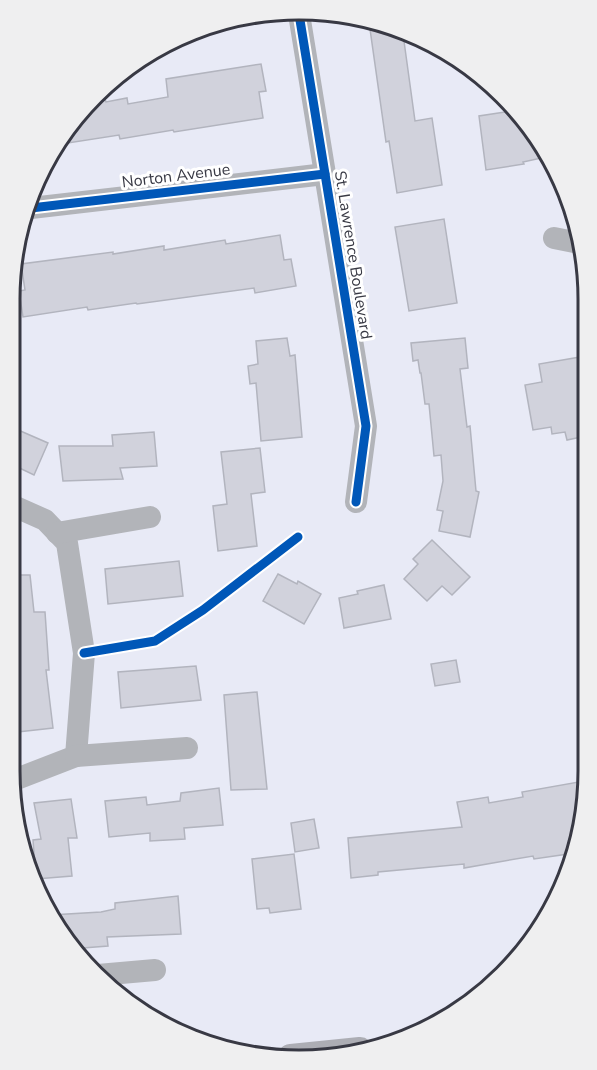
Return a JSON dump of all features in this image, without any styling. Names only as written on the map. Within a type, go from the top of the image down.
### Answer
[{"type":"street","name":"St. Lawrence Boulevard","points":[[300,20],[366,426],[356,502]]},
{"type":"street","name":"Norton Avenue","points":[[35,208],[325,174]]},
{"type":"street","points":[[554,238],[571,241]]},
{"type":"street","points":[[20,509],[45,520],[67,543],[84,653],[76,756]]},
{"type":"street","points":[[57,533],[150,517]]},
{"type":"street","points":[[20,778],[76,756],[188,748]]},
{"type":"street","points":[[107,974],[155,970]]},
{"type":"building","points":[[370,29],[404,41],[415,121],[432,118],[442,185],[397,193],[389,141],[386,142]]},
{"type":"building","points":[[261,64],[266,91],[259,92],[263,118],[120,139],[119,135],[67,143],[103,99],[106,102],[127,98],[128,104],[168,97],[166,79]]},
{"type":"building","points":[[505,112],[540,158],[523,162],[524,164],[486,170],[479,116]]},
{"type":"building","points":[[444,219],[457,303],[409,311],[395,227]]},
{"type":"building","points":[[280,235],[284,260],[291,259],[296,286],[255,293],[254,288],[88,310],[87,307],[23,317],[20,291],[25,290],[22,264],[164,246],[164,250],[225,240],[226,244]]},
{"type":"building","points":[[287,338],[290,356],[295,355],[302,437],[261,441],[256,383],[250,384],[248,366],[258,364],[256,341]]},
{"type":"building","points":[[465,338],[468,368],[460,369],[467,427],[470,426],[476,491],[479,492],[470,537],[439,531],[443,511],[437,510],[443,481],[441,455],[434,456],[429,404],[425,404],[421,373],[418,360],[413,361],[411,343]]},
{"type":"building","points":[[578,357],[578,438],[567,440],[565,432],[552,434],[551,427],[533,430],[525,385],[542,382],[539,364]]},
{"type":"building","points":[[20,431],[48,443],[34,475],[20,468]]},
{"type":"building","points":[[154,432],[157,466],[120,468],[123,479],[63,481],[59,446],[113,446],[112,435]]},
{"type":"building","points":[[260,448],[265,492],[251,494],[257,546],[218,551],[213,506],[227,504],[221,452]]},
{"type":"building","points":[[432,540],[470,577],[452,595],[442,586],[427,601],[404,579],[418,564],[413,559]]},
{"type":"building","points":[[179,561],[183,596],[108,604],[105,569]]},
{"type":"building","points":[[278,574],[297,584],[298,581],[321,594],[304,624],[263,601]]},
{"type":"building","points":[[20,575],[30,575],[34,612],[45,612],[49,670],[46,670],[53,728],[20,732]]},
{"type":"building","points":[[384,585],[391,619],[344,628],[339,598]]},
{"type":"building","points":[[456,660],[460,682],[435,686],[431,664]]},
{"type":"building","points":[[196,666],[201,700],[121,708],[118,672]]},
{"type":"building","points":[[257,692],[267,789],[231,790],[224,695]]},
{"type":"building","points":[[577,782],[572,826],[565,854],[534,859],[533,856],[464,868],[464,864],[378,872],[378,875],[351,878],[348,838],[462,827],[457,802],[488,797],[489,803],[523,797],[522,792]]},
{"type":"building","points":[[219,788],[223,825],[184,828],[185,839],[150,841],[150,833],[109,837],[105,801],[146,797],[147,805],[180,801],[181,793]]},
{"type":"building","points":[[71,799],[77,838],[68,838],[72,876],[41,879],[35,863],[33,840],[41,839],[34,803]]},
{"type":"building","points":[[314,819],[319,848],[295,852],[291,823]]},
{"type":"building","points":[[294,854],[301,909],[270,913],[269,908],[257,909],[252,859]]},
{"type":"building","points":[[178,896],[181,934],[107,937],[108,946],[83,948],[59,915],[101,912],[115,909],[115,903]]},
{"type":"cycle path","points":[[300,20],[366,426],[356,502]]},
{"type":"cycle path","points":[[35,208],[325,174]]},
{"type":"cycle path","points":[[84,653],[155,641],[203,610],[298,537]]}]
